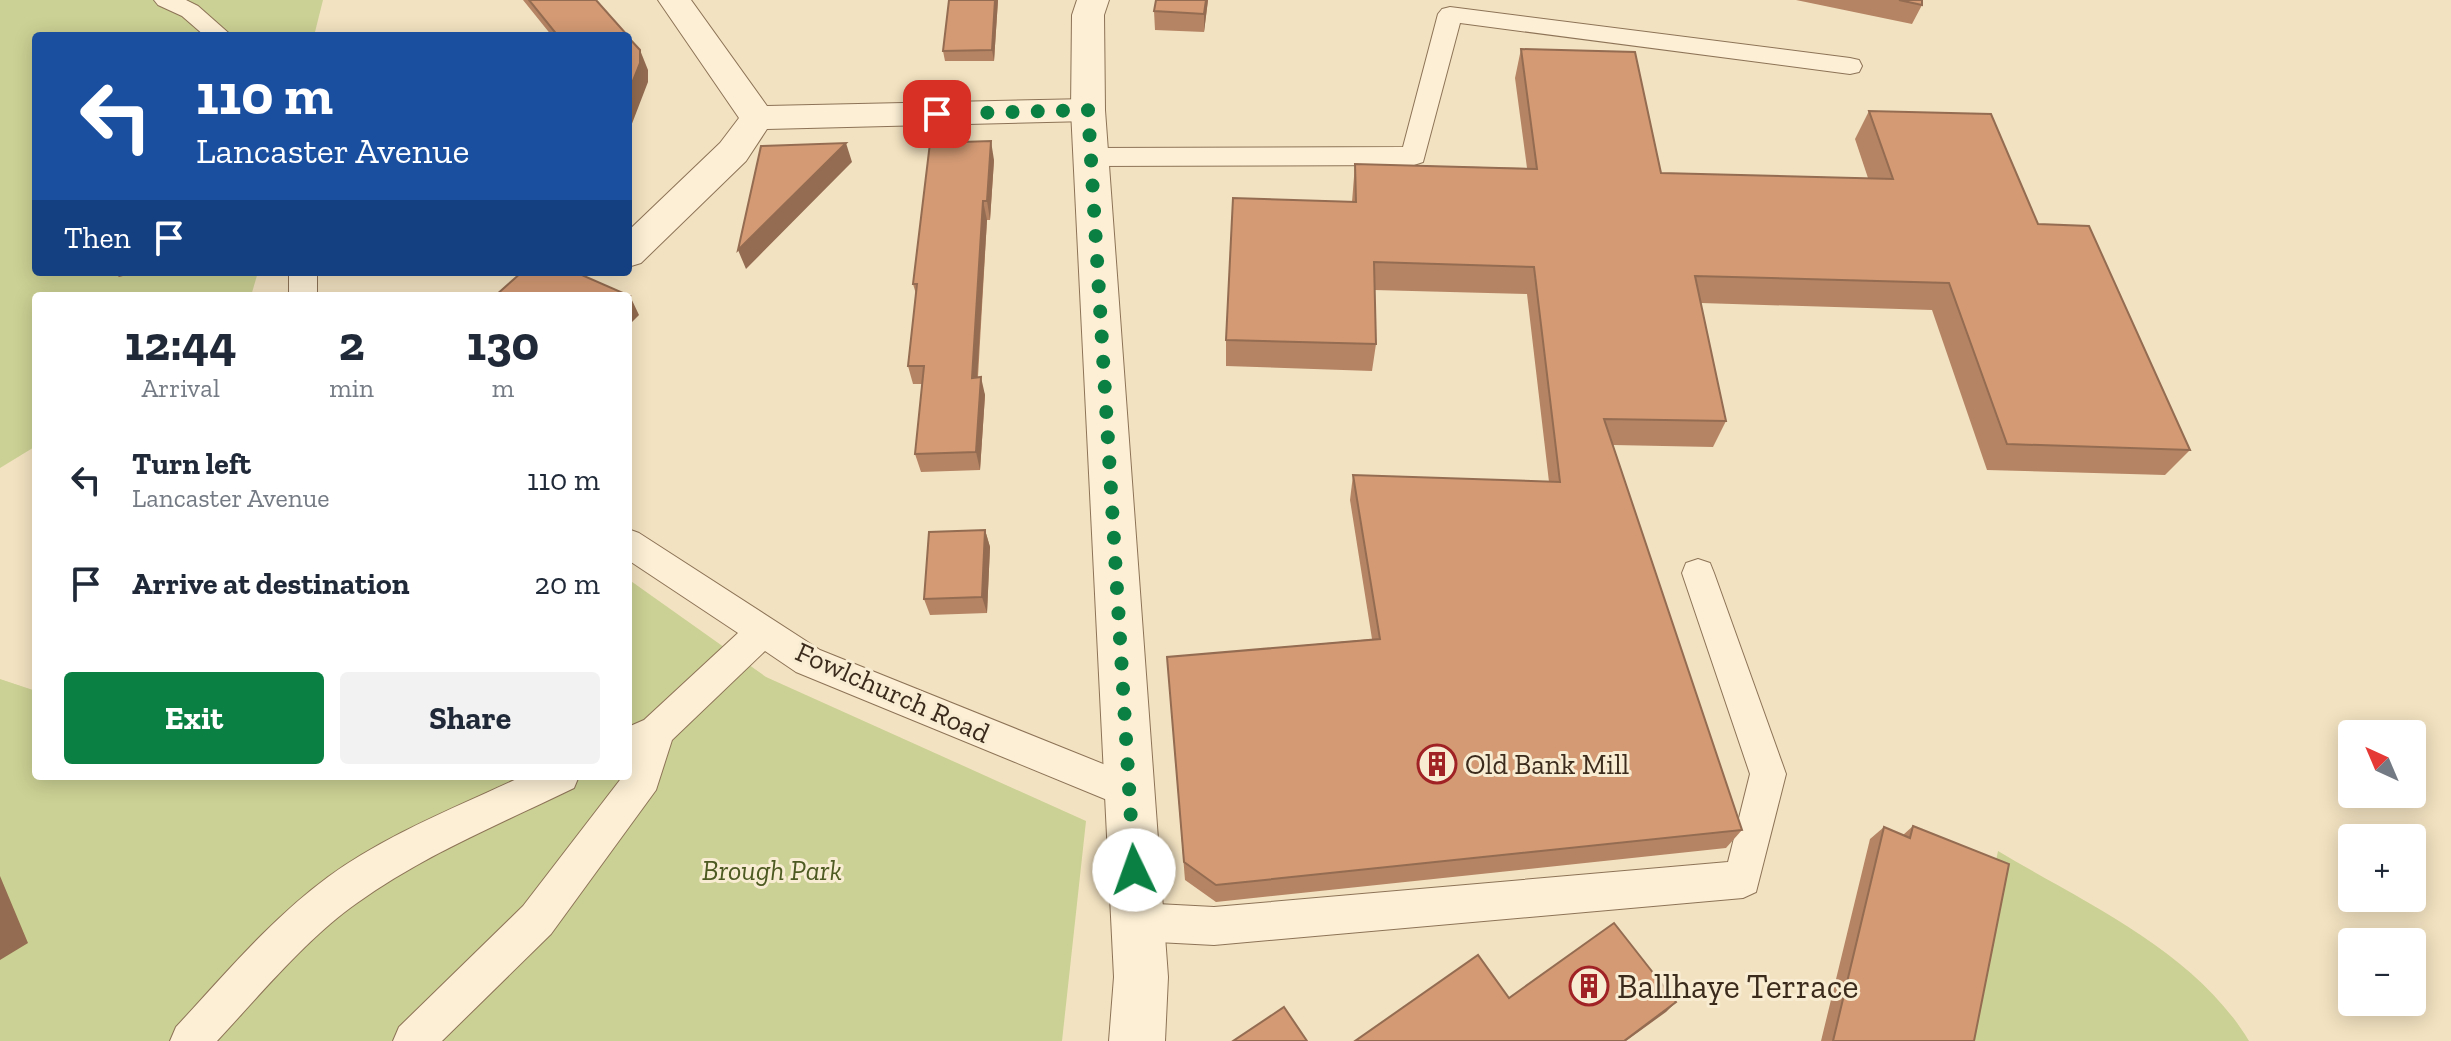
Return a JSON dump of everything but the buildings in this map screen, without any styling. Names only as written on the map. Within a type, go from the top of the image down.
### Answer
[{"type":"street","points":[[674,0],[757,118]]},
{"type":"street","points":[[1093,0],[1088,15],[1088,110],[1141,977],[1137,1041]]},
{"type":"street","points":[[757,118],[1088,110]]},
{"type":"street","points":[[632,249],[733,152],[757,118]]},
{"type":"lane","points":[[166,0],[190,11],[215,32]]},
{"type":"lane","points":[[1091,157],[1414,156],[1450,14],[1850,66]]},
{"type":"lane","name":"Fowlchurch Road","points":[[632,546],[808,661],[1130,792]]},
{"type":"lane","points":[[1138,922],[1214,926],[1743,879],[1768,774],[1698,573]]},
{"type":"lane","points":[[413,1041],[537,920],[643,778],[642,737],[763,631]]},
{"type":"lane","points":[[189,1040],[264,961],[341,891],[406,850],[553,780]]},
{"type":"green space","points":[[0,0],[323,0],[315,32],[32,32],[32,276],[257,276],[252,292],[32,292],[32,448],[0,468]]},
{"type":"green space","name":"Brough Park","points":[[632,582],[766,677],[1086,821],[1062,1041],[0,1041],[0,679],[32,690],[32,780],[632,780]]},
{"type":"green space","points":[[1998,851],[2101,910],[2169,955],[2226,1009],[2249,1041],[1959,1041]]},
{"type":"place","name":"Old Bank Mill","points":[[1437,764]]},
{"type":"place","name":"Ballhaye Terrace","points":[[1589,986]]},
{"type":"route","points":[[937,114],[1088,110],[1134,870]]}]
